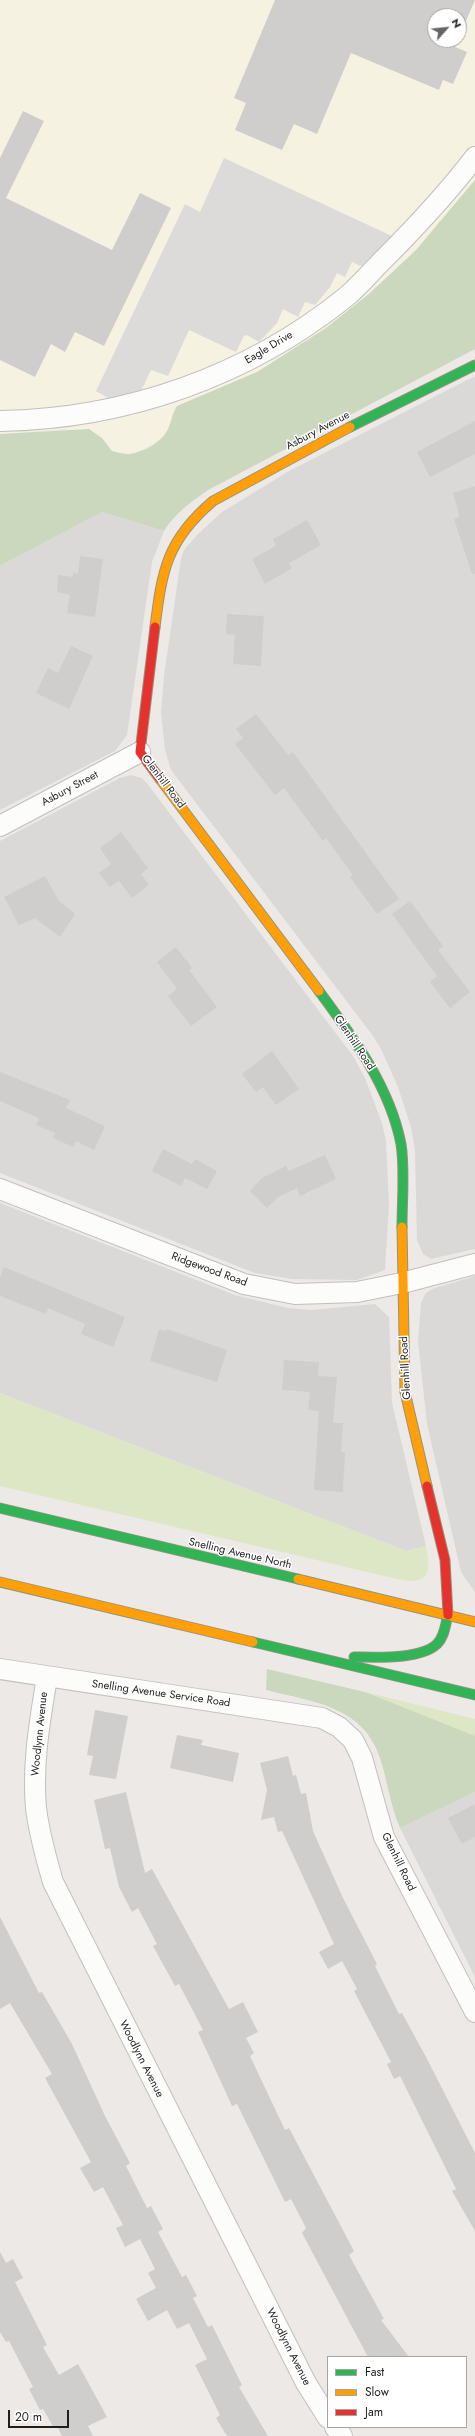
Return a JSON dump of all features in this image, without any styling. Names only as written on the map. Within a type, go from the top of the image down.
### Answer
[{"type":"main road","name":"Asbury Avenue","points":[[182,532],[194,516],[213,501],[359,422],[475,365]]},
{"type":"main road","name":"Glenhill Road","points":[[182,532],[170,551],[160,585],[140,752],[355,1040],[375,1073],[391,1110],[401,1145],[402,1283],[406,1392],[444,1560],[448,1615],[442,1638],[430,1649],[397,1657],[316,1658]]},
{"type":"main road","name":"Snelling Avenue North","points":[[0,1508],[475,1622]]},
{"type":"main road","points":[[0,1582],[475,1695]]},
{"type":"street","name":"Eagle Drive","points":[[0,422],[43,421],[125,406],[190,387],[245,363],[304,327],[346,296],[417,226],[475,157]]},
{"type":"street","name":"Asbury Street","points":[[0,826],[140,752]]},
{"type":"street","name":"Ridgewood Road","points":[[0,1189],[244,1284],[295,1294],[357,1292],[402,1283],[475,1264]]},
{"type":"street","name":"Snelling Avenue Service Road","points":[[0,1669],[322,1718]]},
{"type":"street","name":"Woodlynn Avenue","points":[[47,1677],[35,1772],[36,1808],[42,1845],[53,1882],[299,2369],[327,2416]]},
{"type":"street","name":"Glenhill Road","points":[[322,1718],[339,1727],[353,1740],[362,1758],[384,1837],[475,2012]]},
{"type":"street","points":[[336,2428],[342,2436]]},
{"type":"shaded area","points":[[0,0],[475,0],[475,180],[416,250],[370,293],[326,328],[257,372],[177,406],[172,414],[168,431],[160,440],[146,448],[130,454],[112,451],[102,438],[66,429],[0,434]]},
{"type":"shaded area","points":[[224,158],[392,236],[363,267],[352,262],[345,277],[337,273],[330,287],[315,305],[305,302],[298,317],[283,309],[277,323],[259,342],[247,335],[244,336],[236,352],[189,330],[168,376],[151,370],[141,391],[108,398],[96,391],[185,204],[200,212]]},
{"type":"shaded area","points":[[475,376],[475,1249],[431,1259],[423,1254],[417,1240],[415,1151],[411,1127],[398,1087],[381,1049],[373,1036],[171,770],[165,750],[161,713],[164,676],[181,558],[184,550],[197,535],[222,512],[289,471]]},
{"type":"shaded area","points":[[102,512],[164,531],[152,562],[127,735],[115,751],[0,810],[0,566]]},
{"type":"shaded area","points":[[131,775],[142,778],[146,782],[353,1056],[365,1078],[382,1123],[386,1141],[389,1205],[385,1270],[357,1280],[292,1279],[255,1273],[0,1173],[0,841],[120,778]]},
{"type":"shaded area","points":[[0,1203],[235,1295],[288,1308],[311,1310],[375,1304],[389,1317],[392,1403],[426,1546],[406,1551],[0,1393]]},
{"type":"shaded area","points":[[475,1276],[475,1592],[461,1572],[427,1424],[418,1341],[421,1303],[425,1294],[432,1289]]},
{"type":"shaded area","points":[[475,1792],[475,1977],[400,1828]]},
{"type":"green space","points":[[475,180],[475,349],[208,490],[178,513],[164,531],[102,512],[0,566],[0,434],[89,429],[102,438],[112,451],[128,454],[147,449],[165,434],[177,406],[257,372],[326,328],[370,293],[416,250]]},
{"type":"green space","points":[[0,1393],[406,1551],[426,1546],[428,1561],[427,1573],[419,1580],[402,1580],[0,1486]]},
{"type":"green space","points":[[267,1669],[365,1692],[475,1736],[475,1792],[400,1828],[381,1761],[373,1743],[363,1728],[335,1709],[302,1698],[266,1690]]},
{"type":"green space","points":[[365,1692],[475,1719],[475,1736],[466,1733]]},
{"type":"building","points":[[275,0],[475,0],[467,18],[467,8],[427,8],[427,48],[457,48],[467,52],[453,84],[443,80],[439,90],[351,53],[317,134],[294,124],[282,150],[235,130],[246,103],[234,98]]},
{"type":"building","points":[[23,111],[44,121],[6,198],[112,250],[140,193],[171,208],[104,346],[75,332],[65,352],[51,344],[35,377],[0,360],[0,158]]},
{"type":"building","points":[[475,421],[475,454],[430,477],[417,452]]},
{"type":"building","points":[[475,486],[475,574],[472,574],[454,519],[460,517],[453,493]]},
{"type":"building","points":[[307,520],[321,545],[289,563],[292,568],[265,584],[252,559],[276,546],[273,539]]},
{"type":"building","points":[[80,556],[103,559],[95,617],[67,613],[70,595],[57,592],[58,575],[73,577],[73,573],[78,574]]},
{"type":"building","points":[[227,614],[264,616],[261,666],[233,664],[235,635],[226,634]]},
{"type":"building","points":[[71,646],[93,656],[69,709],[36,693],[48,668],[58,673]]},
{"type":"building","points":[[256,714],[288,755],[293,752],[399,899],[377,914],[350,877],[353,875],[326,838],[323,841],[284,788],[275,795],[235,744],[243,738],[236,729]]},
{"type":"building","points":[[121,832],[148,868],[141,874],[149,885],[132,898],[119,881],[110,887],[99,873],[111,864],[100,848]]},
{"type":"building","points":[[45,876],[59,901],[75,914],[60,937],[35,918],[19,925],[4,897]]},
{"type":"building","points":[[410,901],[443,946],[438,950],[470,992],[450,1008],[430,982],[437,976],[392,914]]},
{"type":"building","points":[[176,947],[192,968],[189,970],[217,1007],[191,1026],[168,996],[177,989],[157,962]]},
{"type":"building","points":[[272,1051],[299,1089],[276,1105],[263,1087],[256,1092],[242,1074]]},
{"type":"building","points":[[0,1072],[70,1100],[66,1108],[105,1126],[94,1150],[76,1141],[73,1147],[53,1138],[55,1133],[36,1125],[39,1118],[0,1101]]},
{"type":"building","points":[[163,1149],[192,1164],[195,1159],[217,1171],[207,1189],[185,1178],[181,1186],[152,1171]]},
{"type":"building","points":[[325,1155],[336,1179],[300,1196],[297,1188],[278,1197],[267,1208],[250,1191],[262,1178],[286,1166],[289,1171]]},
{"type":"building","points":[[4,1267],[125,1317],[113,1347],[81,1334],[85,1324],[48,1308],[46,1314],[0,1296],[0,1277]]},
{"type":"building","points":[[159,1329],[166,1331],[167,1329],[227,1350],[217,1382],[150,1361]]},
{"type":"building","points":[[284,1360],[319,1362],[318,1376],[337,1377],[333,1423],[343,1423],[341,1452],[345,1452],[343,1492],[314,1490],[319,1411],[308,1410],[310,1392],[282,1390]]},
{"type":"building","points":[[95,1710],[128,1716],[116,1779],[89,1775],[93,1756],[87,1755]]},
{"type":"building","points":[[177,1735],[203,1740],[201,1745],[239,1753],[233,1782],[170,1768]]},
{"type":"building","points":[[288,1756],[293,1776],[296,1775],[301,1794],[306,1793],[313,1831],[343,1898],[377,1964],[375,1966],[399,2014],[402,2013],[426,2057],[475,2153],[475,2231],[452,2191],[456,2189],[400,2076],[394,2079],[387,2064],[391,2062],[354,1991],[357,1989],[342,1961],[328,1969],[319,1952],[334,1944],[282,1831],[278,1832],[274,1817],[261,1820],[267,1790],[260,1763]]},
{"type":"building","points":[[126,1792],[145,1873],[152,1869],[229,2009],[243,2002],[258,2032],[246,2038],[254,2053],[250,2056],[285,2130],[289,2128],[354,2251],[349,2255],[384,2319],[381,2320],[408,2356],[367,2356],[302,2233],[306,2228],[291,2199],[285,2202],[237,2104],[232,2106],[198,2032],[203,2030],[179,1984],[175,1986],[153,1946],[157,1944],[138,1908],[132,1912],[119,1887],[110,1848],[105,1849],[94,1800]]},
{"type":"building","points":[[475,1804],[475,1837],[462,1844],[448,1818]]},
{"type":"building","points":[[0,1917],[39,1993],[42,1992],[72,2044],[105,2116],[130,2163],[126,2166],[147,2208],[151,2206],[163,2229],[158,2232],[182,2277],[186,2275],[197,2296],[193,2298],[208,2327],[212,2325],[242,2385],[239,2387],[268,2436],[227,2436],[216,2418],[220,2415],[195,2365],[207,2359],[189,2323],[177,2329],[167,2310],[148,2321],[136,2299],[156,2288],[148,2273],[155,2269],[140,2239],[125,2247],[116,2228],[123,2225],[103,2187],[94,2192],[80,2168],[91,2162],[45,2078],[52,2074],[10,2003],[0,2009]]},
{"type":"building","points":[[0,2252],[6,2263],[13,2259],[23,2278],[15,2282],[47,2345],[43,2347],[59,2375],[78,2364],[107,2417],[88,2426],[93,2436],[62,2436],[57,2426],[54,2428],[43,2409],[40,2410],[29,2389],[33,2387],[9,2341],[6,2342],[0,2332]]},
{"type":"traffic: fast","points":[[350,427],[475,365]]},
{"type":"traffic: fast","points":[[319,991],[345,1026],[369,1063],[396,1123],[401,1144],[403,1164],[402,1227]]},
{"type":"traffic: fast","points":[[0,1508],[298,1579]]},
{"type":"traffic: fast","points":[[354,1657],[409,1655],[420,1653],[429,1649],[437,1644],[442,1638],[448,1615]]},
{"type":"traffic: fast","points":[[253,1642],[475,1695]]},
{"type":"traffic: slow","points":[[155,627],[164,572],[169,557],[176,543],[198,515],[213,501],[350,427]]},
{"type":"traffic: slow","points":[[160,779],[319,991]]},
{"type":"traffic: slow","points":[[402,1227],[405,1392],[427,1486]]},
{"type":"traffic: slow","points":[[298,1579],[475,1622]]},
{"type":"traffic: slow","points":[[0,1582],[253,1642]]},
{"type":"traffic: jam","points":[[155,627],[140,752],[160,779]]},
{"type":"traffic: jam","points":[[427,1486],[445,1560],[448,1615]]}]
